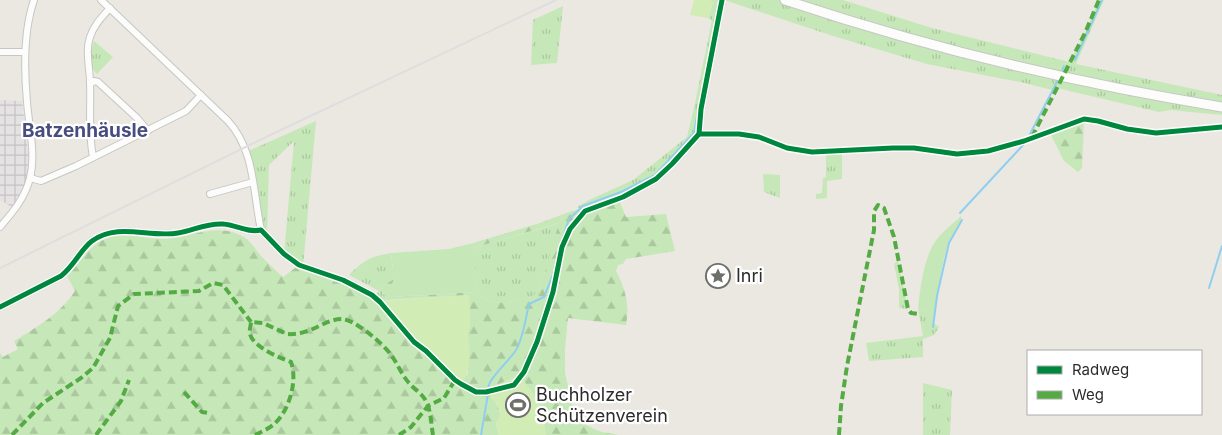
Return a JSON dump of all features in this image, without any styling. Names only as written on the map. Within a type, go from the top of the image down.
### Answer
[{"type":"main road","points":[[785,0],[900,36],[1052,75],[1222,107]]},
{"type":"street","points":[[0,226],[18,206],[30,178],[31,139],[26,101],[25,52],[26,28],[34,0]]},
{"type":"street","points":[[101,0],[228,121],[239,134],[248,158],[261,230],[284,254],[299,265],[343,280],[372,295],[414,342],[437,361],[455,380],[476,392],[487,392],[514,385],[524,372],[537,342],[553,292],[562,246],[570,229],[585,211],[623,197],[656,179],[699,134],[701,109],[722,0]]},
{"type":"street","points":[[93,157],[89,136],[90,84],[88,52],[95,26],[110,8]]},
{"type":"street","points":[[0,52],[25,52]]},
{"type":"street","points":[[90,84],[94,81],[98,82],[137,118],[148,131]]},
{"type":"street","points":[[30,178],[41,181],[148,131],[186,111],[200,95]]},
{"type":"street","points":[[210,194],[253,182]]},
{"type":"street","points":[[0,307],[61,276],[69,270],[91,241],[105,234],[131,231],[165,234],[179,233],[208,225],[225,224],[245,230],[261,230]]},
{"type":"shaded area","points":[[0,100],[22,101],[31,163],[30,178],[15,209],[0,200]]},
{"type":"green space","points":[[694,0],[713,2],[708,18],[690,15]]},
{"type":"green space","points":[[708,0],[721,0],[697,133],[656,179],[585,211],[577,207],[633,180],[687,137],[712,20],[708,18],[713,2]]},
{"type":"green space","points":[[724,0],[843,0],[932,28],[1069,62],[1085,33],[1099,0],[1104,0],[1076,64],[1222,95],[1222,115],[1170,110],[1159,112],[1057,88],[1056,91],[927,64],[833,36]]},
{"type":"green space","points":[[563,6],[557,63],[531,65],[533,20]]},
{"type":"green space","points":[[94,41],[113,57],[97,74],[91,63]]},
{"type":"green space","points":[[1084,119],[1082,168],[1078,172],[1064,161],[1049,131]]},
{"type":"green space","points":[[316,121],[303,267],[284,254],[294,141],[269,165],[267,235],[261,230],[246,152]]},
{"type":"green space","points":[[826,152],[842,152],[842,179],[827,181],[827,198],[816,199],[816,194],[822,193],[823,178],[826,177]]},
{"type":"green space","points":[[763,174],[780,175],[780,198],[764,192]]},
{"type":"green space","points":[[618,198],[626,217],[666,214],[675,251],[626,259],[623,264],[618,265],[616,271],[624,290],[627,304],[626,325],[568,318],[565,373],[574,412],[585,424],[594,429],[619,435],[546,435],[543,418],[537,402],[529,388],[515,377],[491,388],[501,415],[496,423],[498,435],[0,435],[0,353],[3,357],[18,349],[14,341],[48,319],[62,307],[75,291],[67,276],[87,252],[101,241],[126,235],[165,239],[221,230],[240,235],[249,241],[261,256],[283,277],[299,265],[370,297],[379,303],[412,344],[466,376],[468,373],[468,330],[470,327],[469,295],[388,300],[380,288],[394,279],[391,297],[476,292],[489,301],[502,302],[532,297],[542,282],[559,223],[473,248],[473,243],[537,224],[572,211],[585,211]]},
{"type":"green space","points":[[961,216],[957,230],[948,244],[935,314],[918,309],[929,253],[940,235]]},
{"type":"green space","points":[[560,223],[542,282],[533,297],[496,302],[483,298],[476,292],[473,248]]},
{"type":"green space","points":[[473,243],[476,292],[391,297],[385,290],[394,279],[390,271],[393,269],[391,253],[449,249]]},
{"type":"green space","points":[[391,253],[394,279],[380,288],[388,300],[382,301],[375,296],[379,291],[349,275],[368,260]]},
{"type":"green space","points":[[898,260],[908,309],[899,308],[899,289],[894,264]]},
{"type":"green space","points":[[469,295],[469,362],[463,382],[456,379],[438,358],[406,331],[382,301]]},
{"type":"green space","points":[[918,309],[935,314],[934,323],[939,327],[934,335],[923,339],[923,357],[869,361],[866,343],[923,336]]},
{"type":"green space","name":"Buchholzer Schützenverein","points":[[515,377],[521,377],[532,392],[541,409],[546,435],[498,435],[496,423],[501,415],[496,402],[490,397],[491,388]]},
{"type":"green space","points":[[923,383],[952,390],[950,435],[923,435]]},
{"type":"waterway","points":[[1075,60],[1102,0]]},
{"type":"waterway","points":[[1061,74],[1064,66]]},
{"type":"waterway","points":[[1030,134],[1059,78]]},
{"type":"waterway","points":[[563,237],[569,219],[583,206],[621,192],[655,175],[694,133],[698,111]]},
{"type":"waterway","points":[[960,213],[1025,143]]},
{"type":"waterway","points":[[933,327],[937,296],[949,243],[962,220]]},
{"type":"waterway","points":[[1209,288],[1222,246]]},
{"type":"waterway","points":[[488,389],[491,380],[513,354],[518,345],[529,304],[544,297],[554,272]]},
{"type":"waterway","points":[[481,435],[488,394]]},
{"type":"railway","points":[[0,268],[266,137],[556,0]]},
{"type":"marked path","points":[[1032,137],[1085,33],[1099,0]]},
{"type":"marked path","points":[[839,435],[847,366],[874,230],[874,211],[878,205],[884,208],[894,237],[908,309],[911,313],[919,314]]},
{"type":"marked path","points":[[12,435],[43,403],[93,368],[110,338],[118,306],[134,294],[199,291],[213,283],[223,285],[251,322]]},
{"type":"marked path","points":[[255,435],[273,425],[284,412],[293,387],[293,370],[291,362],[261,348],[252,339],[250,332],[251,322],[263,323],[287,334],[295,334],[342,319],[354,323],[376,339],[388,351],[407,381],[421,394],[426,402],[433,435]]},
{"type":"marked path","points":[[96,435],[121,401],[129,380]]},
{"type":"marked path","points":[[399,435],[411,427],[428,406],[444,398],[455,380]]},
{"type":"marked path","points":[[184,392],[202,412],[208,413]]},
{"type":"cycle path","points":[[0,307],[61,276],[84,248],[102,235],[123,231],[167,234],[223,224],[256,231],[261,230],[284,254],[299,265],[343,280],[372,295],[414,342],[461,384],[476,392],[486,392],[514,385],[524,372],[537,342],[553,292],[562,247],[570,229],[585,211],[623,197],[656,179],[699,134],[701,109],[722,0]]},
{"type":"cycle path","points":[[699,134],[739,134],[759,137],[787,148],[812,152],[914,148],[957,154],[988,151],[1024,141],[1084,119],[1127,129],[1156,133],[1222,127]]},
{"type":"place","name":"Inri","points":[[718,276]]},
{"type":"place","name":"Buchholzer Schützenverein","points":[[518,405]]},
{"type":"district","name":"Batzenhäusle","points":[[85,130]]}]
